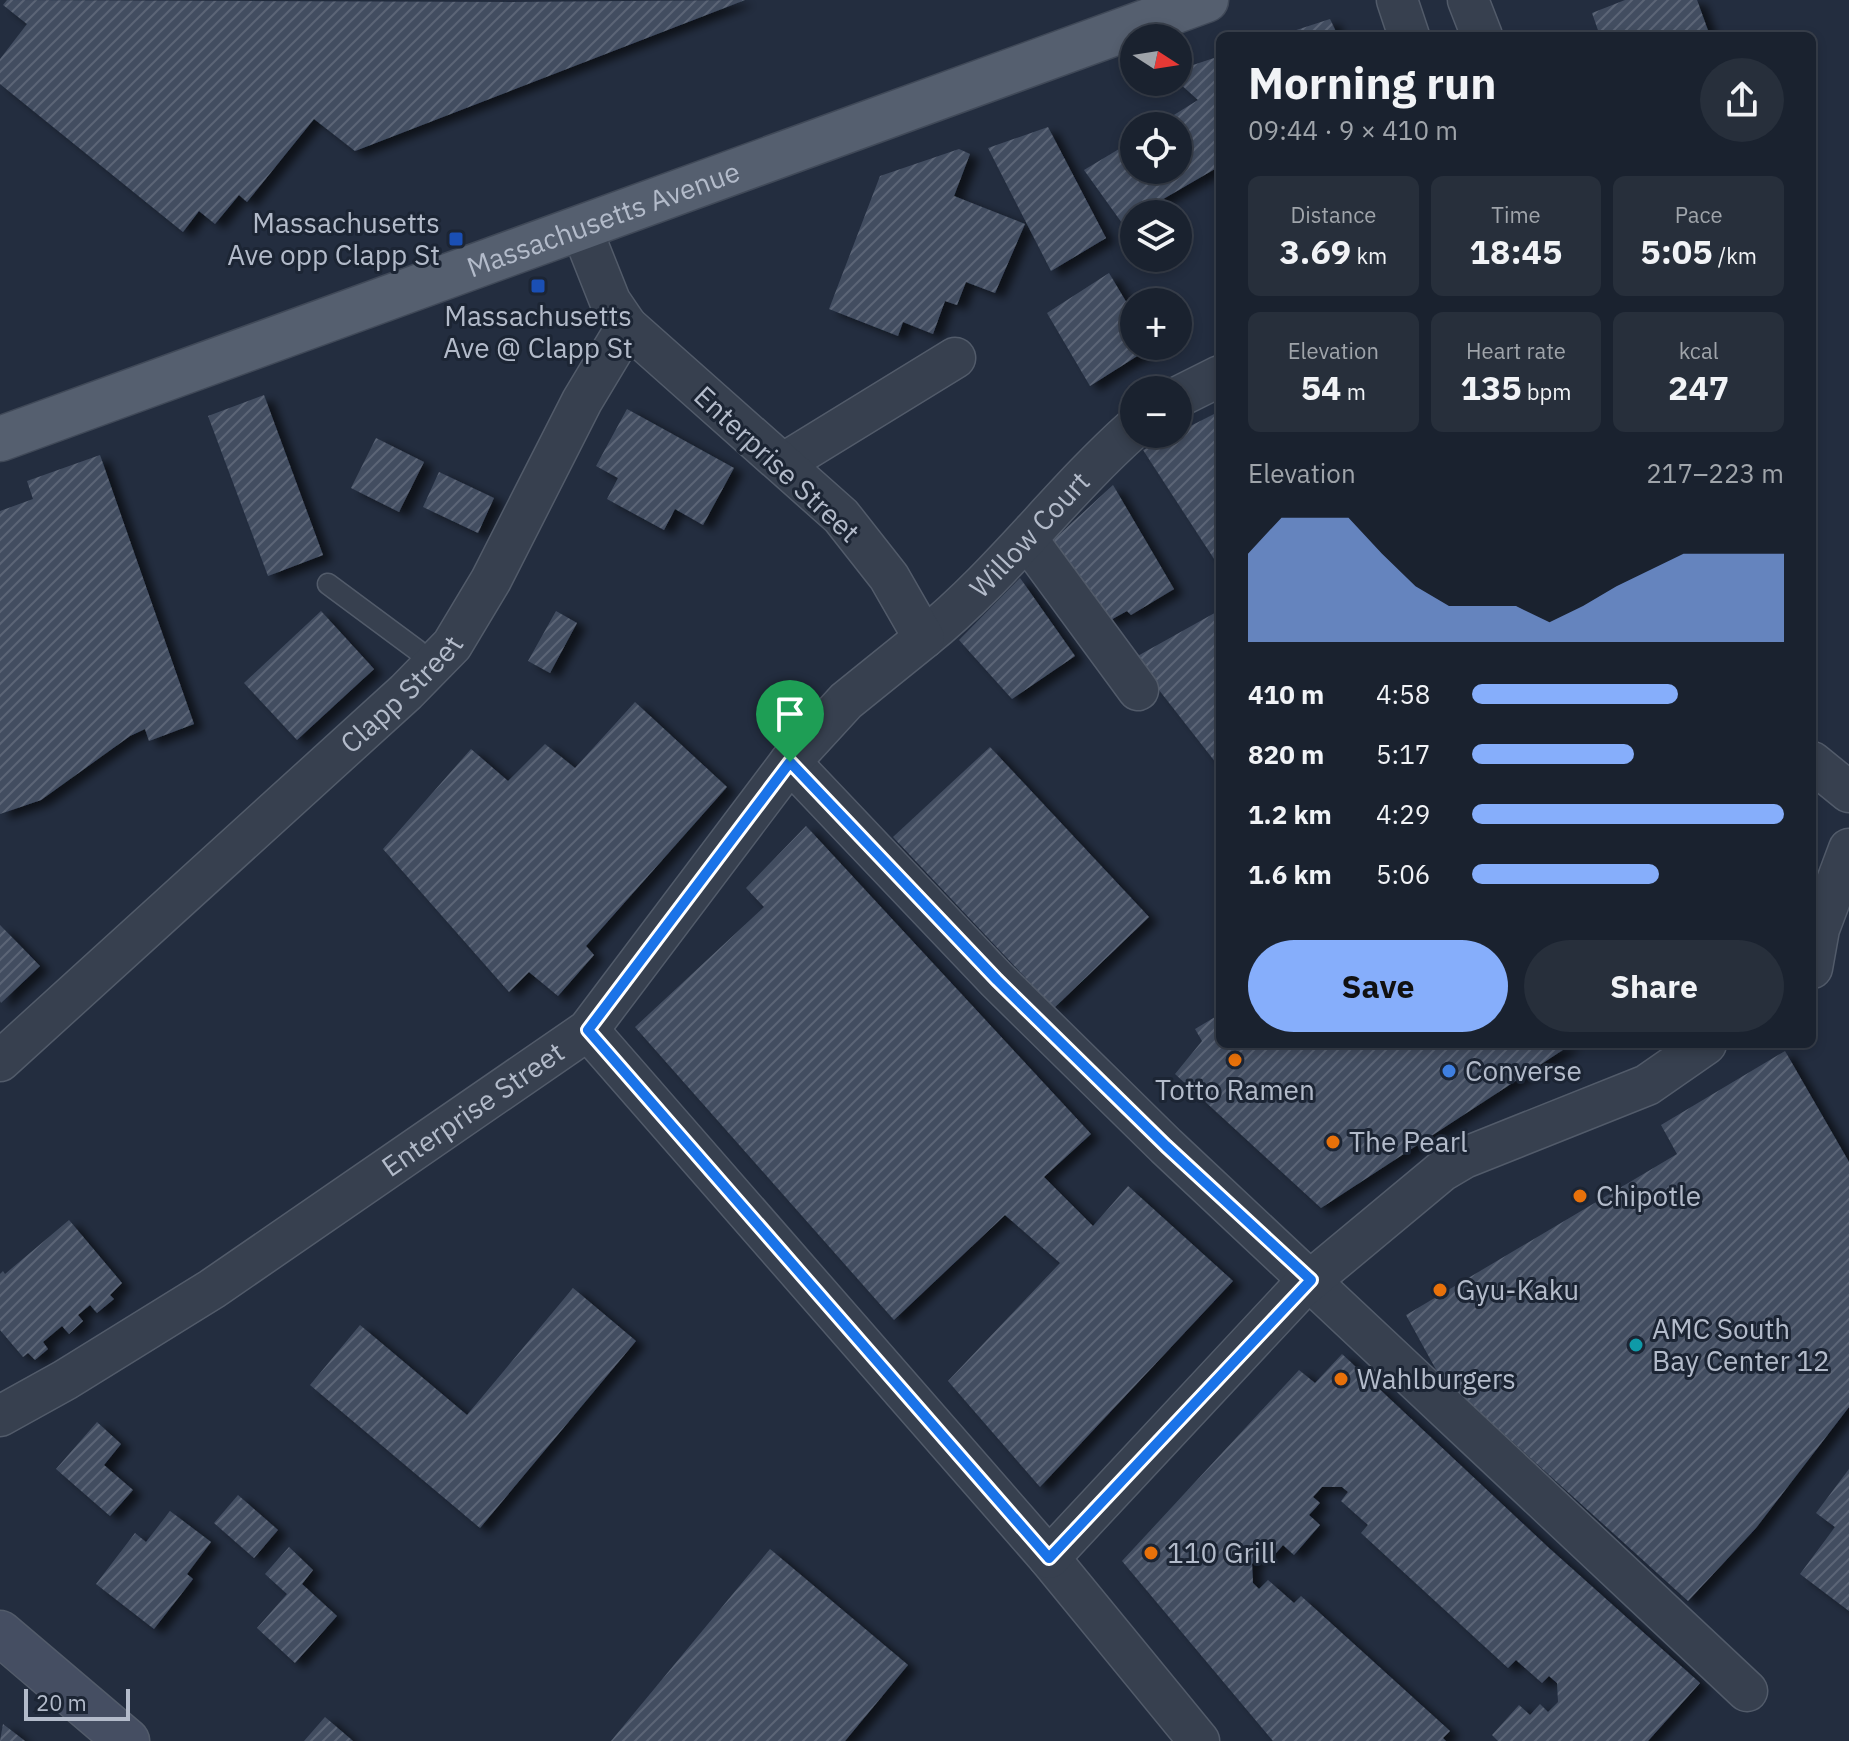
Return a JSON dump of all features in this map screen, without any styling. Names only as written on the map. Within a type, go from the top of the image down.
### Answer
[{"type":"main road","name":"Massachusetts Avenue","points":[[0,439],[1206,0]]},
{"type":"main road","points":[[0,1633],[127,1741]]},
{"type":"street","points":[[1397,0],[1408,32]]},
{"type":"street","points":[[1468,0],[1480,32]]},
{"type":"street","points":[[581,228],[610,301],[627,326]]},
{"type":"street","name":"Enterprise Street","points":[[0,1416],[65,1380],[212,1289],[588,1030],[790,762],[846,701],[924,638],[889,577],[841,516],[627,326]]},
{"type":"street","name":"Clapp Street","points":[[0,1061],[452,645],[491,580],[582,401],[627,326]]},
{"type":"street","points":[[784,463],[955,358]]},
{"type":"street","points":[[1192,390],[1216,378]]},
{"type":"street","name":"Willow Court","points":[[924,638],[968,602],[1120,440]]},
{"type":"street","points":[[1027,539],[1138,690]]},
{"type":"street","points":[[790,762],[997,980],[1166,1146],[1747,1691]]},
{"type":"street","points":[[1816,765],[1849,792]]},
{"type":"street","points":[[1816,798],[1849,803]]},
{"type":"street","points":[[1816,946],[1819,929],[1849,849]]},
{"type":"street","points":[[588,1030],[1049,1558],[1199,1741]]},
{"type":"street","points":[[1049,1558],[1311,1280],[1455,1162],[1638,1089],[1700,1048]]},
{"type":"lane","points":[[328,584],[417,650],[430,667]]},
{"type":"building","points":[[7,0],[745,0],[355,151],[314,119],[247,202],[239,195],[215,224],[199,211],[183,232],[0,84],[0,59],[27,24],[3,5]]},
{"type":"building","points":[[1625,0],[1697,0],[1709,32],[1599,32],[1592,13]]},
{"type":"building","points":[[1330,19],[1336,32],[1290,32]]},
{"type":"building","points":[[1216,57],[1216,168],[1192,182],[1192,112],[1179,112],[1198,100],[1192,95],[1192,65]]},
{"type":"building","points":[[1048,127],[1106,238],[1051,271],[988,148]]},
{"type":"building","points":[[1120,148],[1120,184],[1189,184],[1162,200],[1120,200],[1120,220],[1084,170]]},
{"type":"building","points":[[959,149],[970,154],[954,196],[1025,224],[995,293],[966,282],[957,305],[945,301],[933,334],[903,322],[898,336],[829,309],[880,176]]},
{"type":"building","points":[[1109,273],[1120,291],[1120,360],[1131,360],[1090,386],[1047,313]]},
{"type":"building","points":[[264,395],[323,555],[268,576],[208,416]]},
{"type":"building","points":[[627,409],[734,468],[703,525],[675,509],[664,530],[607,499],[618,478],[596,466]]},
{"type":"building","points":[[1216,413],[1216,562],[1143,450],[1192,448],[1192,425]]},
{"type":"building","points":[[376,438],[424,462],[399,512],[351,488]]},
{"type":"building","points":[[100,455],[194,724],[149,741],[145,729],[130,736],[41,800],[0,814],[0,511],[33,499],[27,481]]},
{"type":"building","points":[[439,472],[494,498],[478,533],[423,507]]},
{"type":"building","points":[[1113,485],[1174,589],[1131,615],[1127,611],[1107,622],[1050,543]]},
{"type":"building","points":[[1020,578],[1075,656],[1012,699],[959,640]]},
{"type":"building","points":[[321,611],[374,669],[297,740],[244,683]]},
{"type":"building","points":[[556,611],[577,623],[550,673],[528,661]]},
{"type":"building","points":[[1216,612],[1216,763],[1134,658]]},
{"type":"building","points":[[635,702],[727,787],[586,946],[594,955],[558,996],[529,972],[509,992],[383,849],[471,749],[508,781],[545,744],[575,768]]},
{"type":"building","points":[[990,747],[1149,917],[1054,1008],[893,837]]},
{"type":"building","points":[[806,826],[1091,1134],[1044,1177],[1093,1226],[1128,1186],[1233,1281],[1040,1487],[948,1381],[1060,1263],[1005,1215],[894,1320],[635,1027],[764,907],[746,888]]},
{"type":"building","points":[[0,925],[40,966],[1,1003],[0,1001]]},
{"type":"building","points":[[1216,1016],[1216,1048],[1566,1048],[1321,1208],[1175,1074],[1202,1041],[1195,1029]]},
{"type":"building","name":"AMC South Bay Center 12","points":[[1785,1051],[1849,1162],[1849,1407],[1756,1528],[1688,1601],[1439,1375],[1406,1315],[1677,1154],[1661,1125]]},
{"type":"building","points":[[69,1220],[122,1283],[110,1295],[114,1299],[97,1313],[90,1305],[78,1315],[83,1321],[69,1334],[62,1326],[43,1342],[48,1349],[35,1360],[28,1353],[23,1357],[0,1330],[0,1274],[3,1271],[5,1274]]},
{"type":"building","points":[[573,1288],[636,1341],[480,1528],[310,1385],[360,1325],[467,1415]]},
{"type":"building","points":[[1342,1354],[1549,1548],[1700,1683],[1648,1741],[1498,1741],[1492,1735],[1519,1705],[1530,1715],[1540,1704],[1548,1712],[1558,1702],[1557,1683],[1549,1676],[1542,1683],[1516,1660],[1508,1668],[1361,1533],[1368,1525],[1341,1501],[1348,1492],[1342,1487],[1322,1487],[1313,1497],[1320,1503],[1309,1515],[1320,1525],[1294,1555],[1283,1545],[1271,1559],[1263,1552],[1252,1564],[1253,1583],[1259,1589],[1268,1580],[1294,1603],[1301,1596],[1450,1731],[1443,1738],[1446,1741],[1273,1741],[1122,1561],[1299,1370],[1315,1383]]},
{"type":"building","points":[[97,1422],[121,1444],[104,1465],[133,1490],[110,1516],[56,1469]]},
{"type":"building","points":[[1849,1469],[1849,1611],[1800,1574],[1835,1527],[1816,1513]]},
{"type":"building","points":[[238,1495],[278,1530],[254,1558],[214,1523]]},
{"type":"building","points":[[170,1511],[211,1542],[187,1574],[193,1579],[154,1629],[96,1584],[135,1533],[146,1542]]},
{"type":"building","points":[[289,1547],[313,1570],[302,1584],[337,1616],[295,1663],[257,1628],[287,1594],[265,1574]]},
{"type":"building","points":[[770,1549],[908,1665],[845,1741],[611,1741]]},
{"type":"building","points":[[325,1717],[353,1741],[304,1741]]},
{"type":"building","points":[[3,1724],[25,1741],[0,1741]]},
{"type":"place","name":"Massachusetts Ave opp Clapp St","points":[[456,239]]},
{"type":"place","name":"Massachusetts Ave @ Clapp St","points":[[538,286]]},
{"type":"place","name":"Totto Ramen","points":[[1235,1060]]},
{"type":"place","name":"Converse","points":[[1449,1071]]},
{"type":"place","name":"The Pearl","points":[[1333,1142]]},
{"type":"place","name":"Chipotle","points":[[1580,1196]]},
{"type":"place","name":"Gyu-Kaku","points":[[1440,1290]]},
{"type":"place","name":"AMC South Bay Center 12","points":[[1636,1345]]},
{"type":"place","name":"Wahlburgers","points":[[1341,1379]]},
{"type":"place","name":"110 Grill","points":[[1151,1553]]},
{"type":"route","points":[[790,762],[997,980],[1166,1146],[1311,1280],[1049,1558],[588,1030],[790,762]]}]
